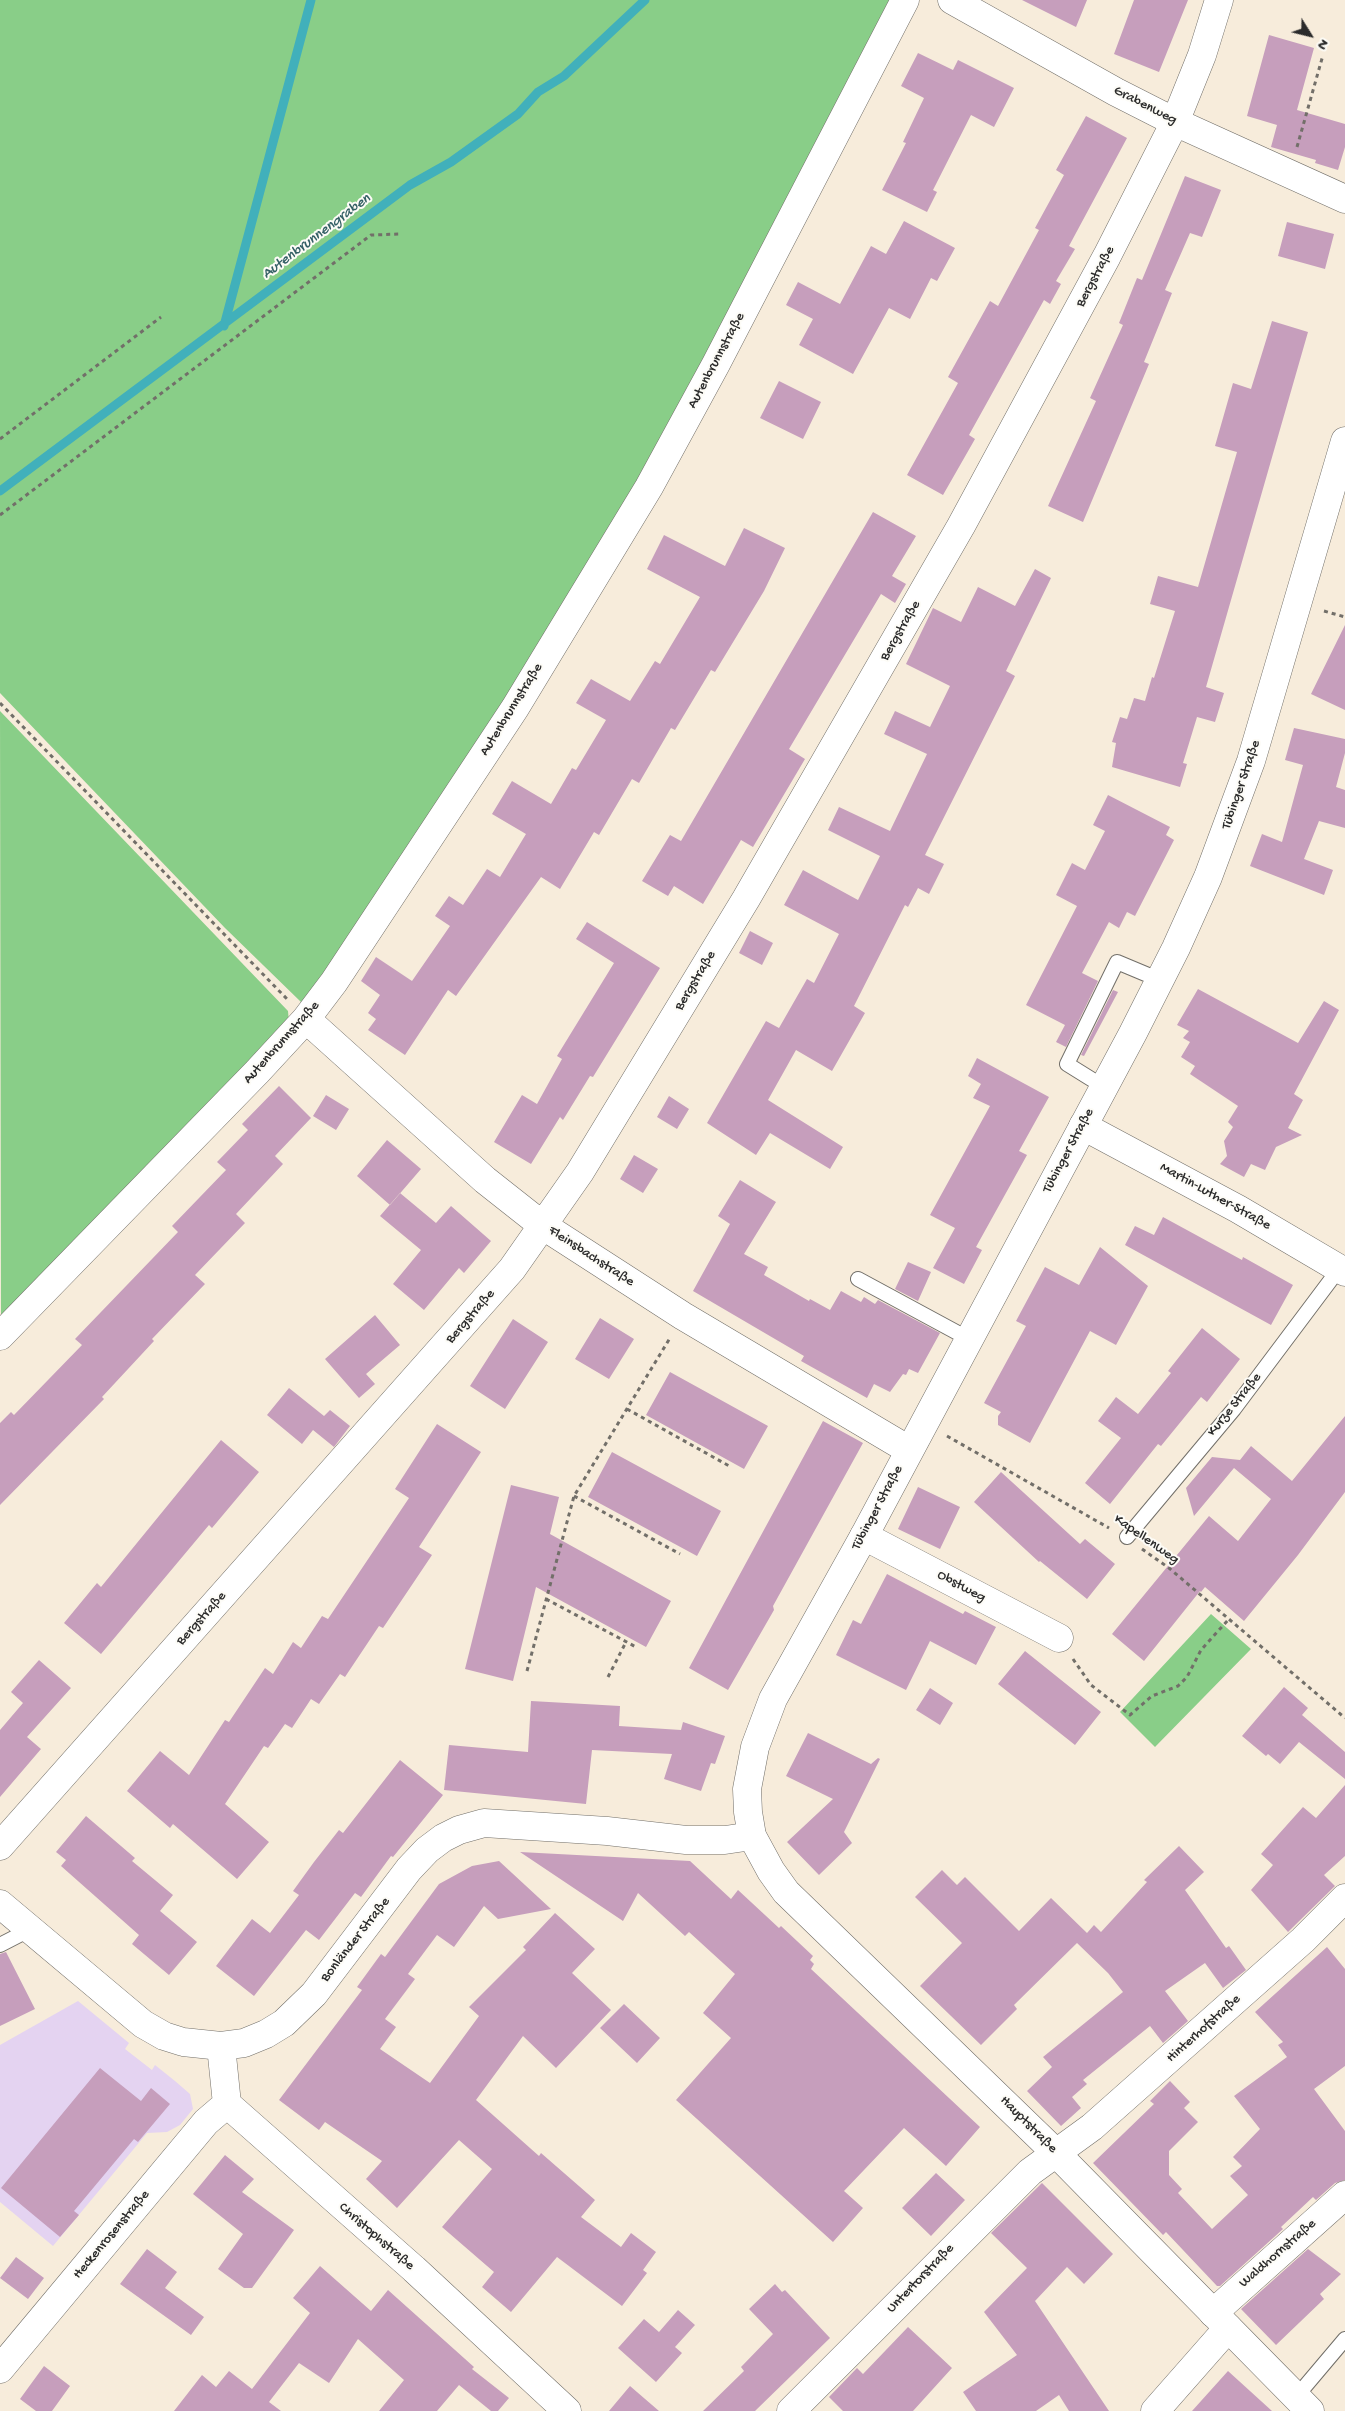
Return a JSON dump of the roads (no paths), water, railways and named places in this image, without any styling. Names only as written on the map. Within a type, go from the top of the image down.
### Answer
[{"type":"street","name":"Autenbrunnstraße","points":[[0,1336],[306,1019],[345,967],[515,708],[650,487],[905,0]]},
{"type":"street","name":"Grabenweg","points":[[952,0],[1116,92],[1175,122],[1345,199]]},
{"type":"street","name":"Bergstraße","points":[[0,1846],[415,1381],[512,1269],[580,1172],[746,899],[942,560],[1107,256],[1175,122],[1202,55],[1218,0]]},
{"type":"street","name":"Tübinger Straße","points":[[752,1836],[747,1789],[755,1746],[773,1699],[864,1536],[1104,1087],[1160,980],[1220,847],[1250,761],[1345,441]]},
{"type":"street","name":"Fleinsbachstraße","points":[[306,1019],[485,1180],[542,1225],[683,1316],[909,1450]]},
{"type":"street","name":"Martin-Luther-Straße","points":[[1083,1126],[1238,1209],[1342,1270]]},
{"type":"street","name":"Obstweg","points":[[864,1536],[1059,1638]]},
{"type":"street","name":"Bonländer Straße","points":[[0,1904],[144,2024],[164,2036],[183,2042],[221,2046],[244,2043],[266,2034],[284,2023],[314,1994],[409,1869],[435,1844],[459,1830],[484,1823],[607,1831],[686,1840],[725,1840],[752,1836]]},
{"type":"street","name":"Hauptstraße","points":[[752,1836],[771,1871],[803,1910],[1055,2152],[1303,2404]]},
{"type":"street","name":"Hinterhofstraße","points":[[1055,2152],[1092,2127],[1162,2066],[1303,1940],[1345,1898]]},
{"type":"street","points":[[221,2046],[227,2104]]},
{"type":"street","name":"Heckenrosenstraße","points":[[0,2369],[206,2122],[227,2104]]},
{"type":"street","name":"Christophstraße","points":[[227,2104],[414,2269],[567,2411]]},
{"type":"street","name":"Untertorstraße","points":[[791,2411],[990,2210],[1030,2172],[1055,2152]]},
{"type":"street","name":"Waldhornstraße","points":[[1155,2411],[1220,2321],[1345,2195]]},
{"type":"lane","points":[[1104,1087],[1067,1064],[1117,962],[1160,980]]},
{"type":"lane","name":"Kurze Straße","points":[[1127,1538],[1234,1409],[1342,1270]]},
{"type":"lane","points":[[858,1279],[969,1339]]},
{"type":"lane","points":[[0,1945],[31,1929]]},
{"type":"lane","points":[[1303,2404],[1345,2339]]},
{"type":"waterway","points":[[224,326],[311,0]]},
{"type":"waterway","name":"Autenbrunnengraben","points":[[0,491],[410,185],[451,162],[518,114],[538,92],[564,76],[645,0]]}]
